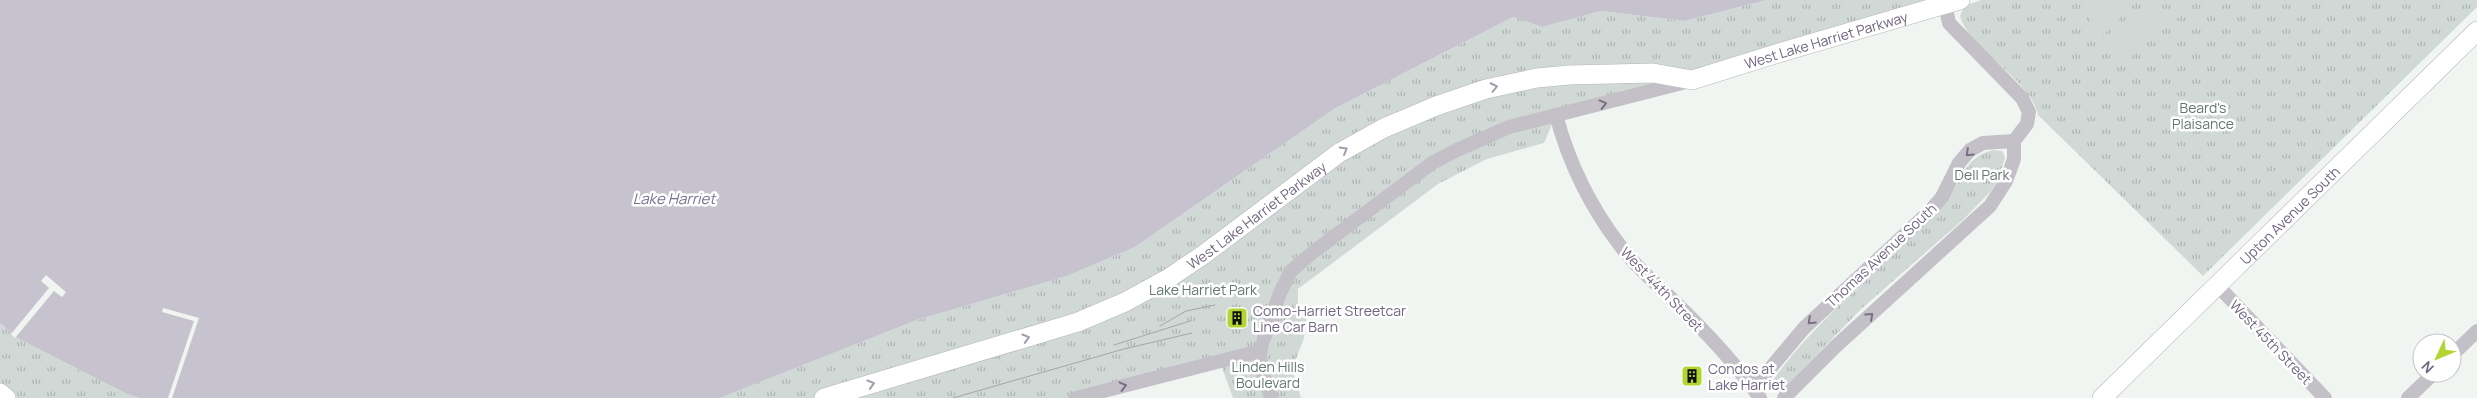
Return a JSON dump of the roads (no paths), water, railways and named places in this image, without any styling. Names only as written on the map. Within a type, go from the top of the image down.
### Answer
[{"type":"street","name":"West Lake Harriet Parkway","points":[[1262,345],[1280,293],[1291,271],[1432,163],[1457,150],[1509,128],[1692,80],[1952,2]]},
{"type":"street","points":[[1784,398],[1835,347],[1990,206],[2006,181],[2014,159],[2014,141],[2027,124],[2029,112],[2022,98],[1949,23],[1952,2]]},
{"type":"street","name":"Upton Avenue South","points":[[2102,398],[2477,31]]},
{"type":"street","name":"West Lake Harriet Parkway","points":[[824,398],[1078,322],[1125,302],[1169,278],[1203,255],[1338,153],[1384,128],[1436,106],[1486,89],[1545,77],[1653,73],[1692,80]]},
{"type":"street","name":"West 44th Street","points":[[1556,115],[1572,165],[1592,206],[1619,245],[1645,275],[1711,340],[1752,386],[1760,398]]},
{"type":"street","name":"Thomas Avenue South","points":[[1752,386],[1763,377],[1804,328],[1929,212],[1942,197],[1959,163],[1970,150],[1983,143],[2014,141]]},
{"type":"street","name":"West 45th Street","points":[[2217,285],[2325,398]]},
{"type":"street","points":[[2462,346],[2477,331]]},
{"type":"street","points":[[1076,398],[1262,345],[1262,371],[1271,398]]},
{"type":"street","points":[[2408,398],[2424,383]]},
{"type":"street","points":[[0,393],[6,398]]},
{"type":"water","name":"Lake Harriet","points":[[0,0],[1767,0],[1684,21],[1601,11],[1542,27],[1513,17],[1334,109],[1135,247],[1067,276],[917,320],[720,398],[139,398],[127,394],[19,339],[0,323]]},
{"type":"tram line","points":[[1160,326],[1186,311],[1215,305]]},
{"type":"tram line","points":[[1114,345],[1190,321]]},
{"type":"tram line","points":[[953,398],[1124,349],[1192,333]]},
{"type":"place","name":"Como-Harriet Streetcar Line Car Barn","points":[[1237,318]]},
{"type":"place","name":"Condos at Lake Harriet","points":[[1692,376]]},
{"type":"park label","name":"Beard's Plaisance","points":[[2203,116]]},
{"type":"park label","name":"Dell Park","points":[[1982,174]]},
{"type":"park label","name":"Lake Harriet Park","points":[[1203,289]]},
{"type":"park label","name":"Linden Hills Boulevard","points":[[1268,374]]}]
